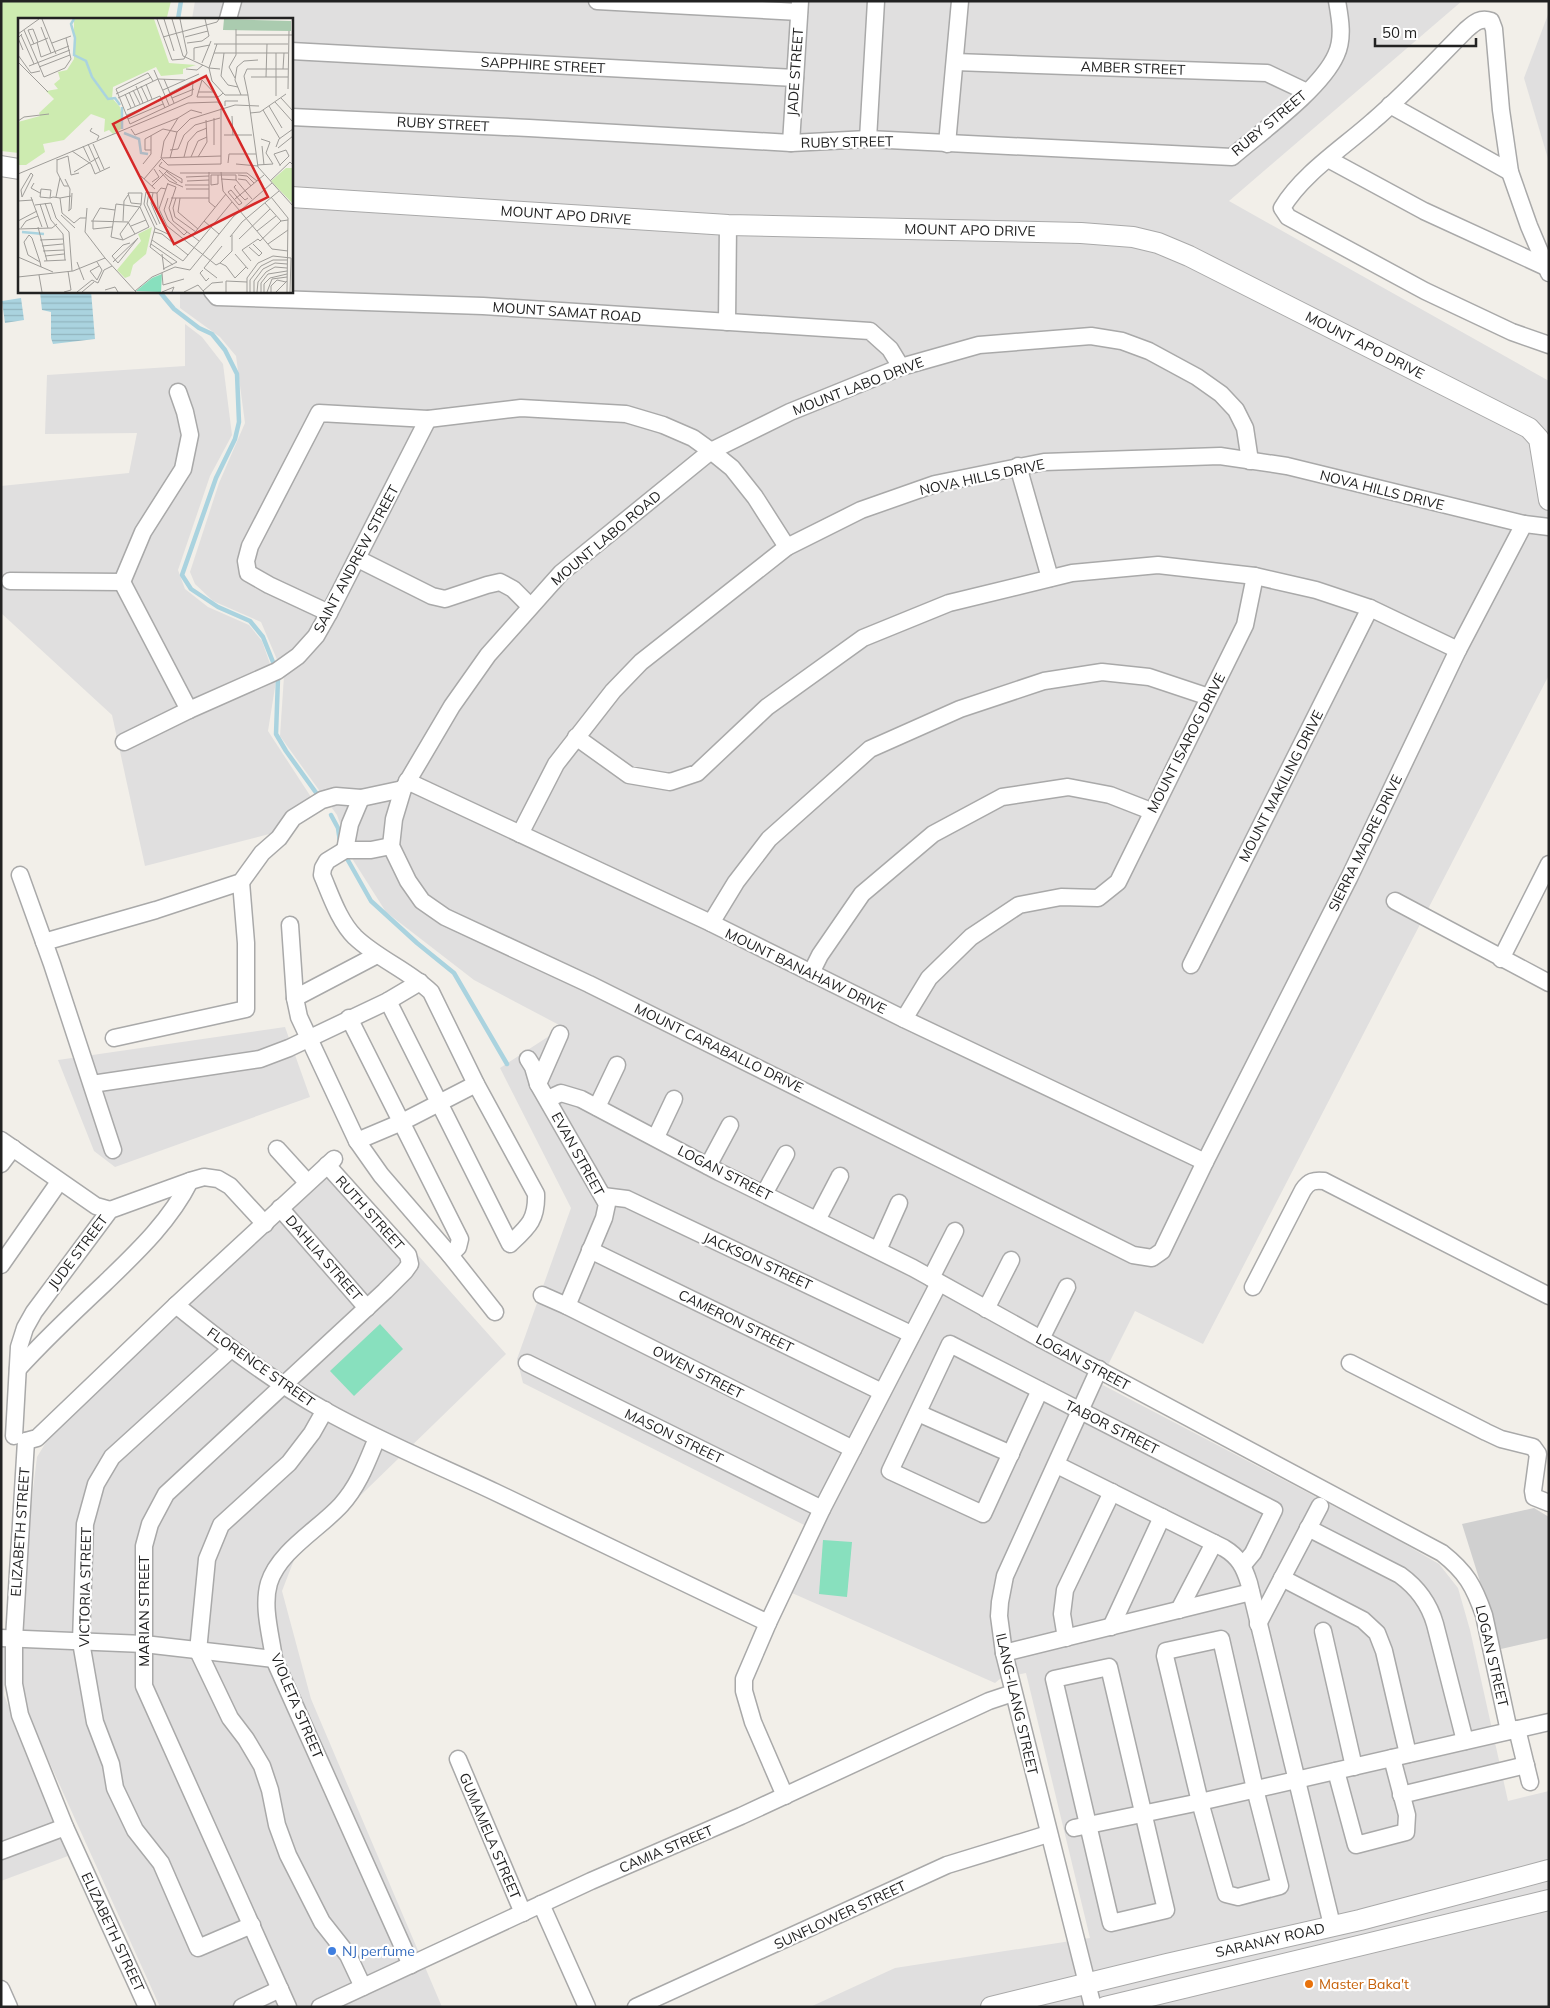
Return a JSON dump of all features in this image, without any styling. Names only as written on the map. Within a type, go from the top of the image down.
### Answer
[{"type":"street","points":[[228,18],[233,1]]},
{"type":"street","points":[[596,1],[799,6]]},
{"type":"street","points":[[868,139],[876,1]]},
{"type":"street","points":[[947,144],[960,1]]},
{"type":"street","name":"RUBY STREET","points":[[292,117],[791,143],[868,139],[1232,157],[1307,92],[1324,74],[1337,54],[1341,24],[1337,1]]},
{"type":"street","name":"JADE STREET","points":[[791,143],[799,6]]},
{"type":"street","points":[[1548,270],[1529,226],[1510,172],[1501,110],[1494,29],[1491,21],[1486,19],[1477,20],[1466,30],[1390,105],[1290,194],[1282,208],[1288,218],[1424,291],[1512,332],[1549,345]]},
{"type":"street","name":"SAPPHIRE STREET","points":[[292,52],[795,78]]},
{"type":"street","name":"AMBER STREET","points":[[955,62],[1267,73],[1307,92]]},
{"type":"street","points":[[1390,105],[1510,172]]},
{"type":"street","points":[[1328,159],[1424,211],[1548,270]]},
{"type":"street","points":[[1,166],[18,169]]},
{"type":"street","name":"MOUNT APO DRIVE","points":[[292,197],[728,225],[1081,233],[1133,236],[1158,243],[1189,256],[1529,428],[1539,439],[1549,500]]},
{"type":"street","points":[[727,322],[728,225]]},
{"type":"street","name":"MOUNT SAMAT ROAD","points":[[215,294],[483,306],[870,331],[890,348],[901,367]]},
{"type":"street","name":"MOUNT LABO DRIVE","points":[[711,451],[790,412],[901,367],[979,345],[1091,336],[1122,341],[1149,351],[1197,377],[1221,394],[1236,410],[1245,428],[1250,461]]},
{"type":"street","points":[[122,582],[143,532],[182,468],[190,435],[178,392]]},
{"type":"street","points":[[329,613],[268,585],[248,573],[246,561],[250,546],[319,413],[428,419],[521,408],[626,414],[663,425],[693,438],[732,468],[755,497],[787,547]]},
{"type":"street","name":"SAINT ANDREW STREET","points":[[124,742],[188,710],[277,671],[298,656],[316,636],[329,613],[428,419]]},
{"type":"street","name":"MOUNT LABO ROAD","points":[[405,785],[452,706],[488,654],[530,606],[561,573],[711,451]]},
{"type":"street","name":"NOVA HILLS DRIVE","points":[[520,834],[556,764],[613,691],[641,662],[787,547],[861,510],[935,484],[1044,462],[1220,456],[1287,466],[1524,524],[1549,527]]},
{"type":"street","points":[[1018,466],[1050,578]]},
{"type":"street","name":"SIERRA MADRE DRIVE","points":[[1133,1255],[1152,1258],[1162,1251],[1204,1162],[1349,878],[1458,650],[1524,524]]},
{"type":"street","points":[[358,559],[432,596],[445,599],[500,582],[513,589],[530,606]]},
{"type":"street","points":[[576,737],[629,775],[670,782],[697,773],[767,707],[863,638],[949,603],[1072,573],[1158,565],[1255,576],[1316,590],[1370,608],[1458,650]]},
{"type":"street","name":"MOUNT ISAROG DRIVE","points":[[904,1019],[929,978],[971,937],[1019,905],[1061,897],[1098,898],[1118,882],[1151,811],[1244,625],[1255,576]]},
{"type":"street","points":[[10,581],[122,582]]},
{"type":"street","points":[[122,582],[188,710]]},
{"type":"street","name":"MOUNT MAKILING DRIVE","points":[[1191,965],[1370,608]]},
{"type":"street","points":[[710,923],[736,882],[769,839],[870,749],[960,709],[1044,680],[1102,672],[1149,677],[1209,697]]},
{"type":"street","points":[[44,942],[156,910],[241,882],[262,853],[279,838],[293,818],[322,800],[336,796],[361,798],[405,785]]},
{"type":"street","points":[[388,1001],[510,1244],[530,1225],[537,1208],[536,1194],[476,1084],[431,992],[420,982],[377,955],[353,935],[340,915],[322,875],[326,861],[345,850],[371,850],[391,846],[394,819],[405,785]]},
{"type":"street","name":"MOUNT BANAHAW DRIVE","points":[[405,785],[520,834],[710,923],[904,1019],[1204,1162]]},
{"type":"street","points":[[811,973],[820,955],[862,894],[933,834],[1002,798],[1068,787],[1110,795],[1151,811]]},
{"type":"street","points":[[345,850],[350,824],[361,798]]},
{"type":"street","name":"MOUNT CARABALLO DRIVE","points":[[391,846],[408,881],[422,901],[445,917],[589,984],[1133,1255]]},
{"type":"street","points":[[1501,959],[1544,885],[1549,864]]},
{"type":"street","points":[[20,875],[113,1150]]},
{"type":"street","points":[[114,1038],[246,1008],[246,943],[241,882]]},
{"type":"street","points":[[1395,901],[1549,983]]},
{"type":"street","points":[[290,925],[295,998],[299,1017],[357,1141],[381,1175],[450,1255],[495,1312]]},
{"type":"street","points":[[295,998],[377,955]]},
{"type":"street","points":[[92,1084],[260,1059],[289,1048],[388,1001],[420,982]]},
{"type":"street","points":[[349,1018],[460,1239],[458,1247],[450,1255]]},
{"type":"street","points":[[538,1084],[560,1034]]},
{"type":"street","name":"EVAN STREET","points":[[528,1059],[533,1067],[538,1084],[606,1204],[604,1218],[567,1306]]},
{"type":"street","points":[[597,1108],[617,1065]]},
{"type":"street","points":[[357,1141],[402,1122],[476,1084]]},
{"type":"street","name":"LOGAN STREET","points":[[548,1099],[561,1093],[580,1099],[708,1166],[878,1250],[1442,1553],[1460,1568],[1470,1581],[1484,1614],[1513,1730],[1530,1782]]},
{"type":"street","points":[[656,1138],[674,1098]]},
{"type":"street","points":[[708,1166],[730,1126]]},
{"type":"street","points":[[1,1164],[7,1144],[96,1206],[110,1210]]},
{"type":"street","points":[[14,1438],[37,1438],[176,1305],[265,1224],[307,1182],[277,1149]]},
{"type":"street","points":[[764,1194],[786,1154]]},
{"type":"street","name":"RUTH STREET","points":[[307,1182],[330,1162],[408,1256],[410,1264]]},
{"type":"street","points":[[817,1220],[840,1176]]},
{"type":"street","name":"JUDE STREET","points":[[14,1438],[19,1347],[25,1328],[34,1312],[110,1210],[190,1180],[204,1177],[218,1179],[230,1186],[265,1224]]},
{"type":"street","points":[[18,1369],[38,1347],[146,1244],[170,1213],[190,1180]]},
{"type":"street","points":[[1253,1287],[1303,1190],[1314,1180],[1324,1181],[1549,1296]]},
{"type":"street","points":[[1,1265],[59,1182]]},
{"type":"street","name":"JACKSON STREET","points":[[603,1196],[627,1199],[911,1334]]},
{"type":"street","points":[[878,1250],[899,1203]]},
{"type":"street","name":"DAHLIA STREET","points":[[280,1208],[367,1308]]},
{"type":"street","points":[[785,1796],[753,1722],[744,1691],[744,1679],[822,1508],[911,1334],[955,1231]]},
{"type":"street","name":"CAMERON STREET","points":[[590,1250],[882,1392]]},
{"type":"street","points":[[986,1309],[1011,1260]]},
{"type":"street","name":"MARIAN STREET","points":[[288,2007],[144,1686],[144,1546],[150,1524],[166,1494],[367,1308],[410,1264]]},
{"type":"street","points":[[1041,1339],[1067,1287]]},
{"type":"street","name":"OWEN STREET","points":[[542,1295],[853,1449]]},
{"type":"street","name":"FLORENCE STREET","points":[[176,1305],[230,1349],[283,1385],[376,1438],[495,1492],[768,1624]]},
{"type":"street","name":"TABOR STREET","points":[[918,1412],[950,1344],[1274,1510],[1253,1552],[1243,1565]]},
{"type":"street","name":"VICTORIA STREET","points":[[230,1349],[112,1457],[96,1484],[85,1524],[81,1642],[95,1722],[111,1764],[115,1788],[135,1830],[162,1863],[198,1948],[252,1924]]},
{"type":"street","name":"MASON STREET","points":[[527,1363],[822,1508]]},
{"type":"street","points":[[1350,1363],[1501,1439],[1533,1447],[1538,1454],[1533,1491],[1534,1497],[1549,1503]]},
{"type":"street","name":"ILANG-ILANG STREET","points":[[1092,2007],[1004,1654],[999,1616],[1003,1583],[1010,1563],[1098,1369]]},
{"type":"street","points":[[1011,1454],[918,1412],[890,1472],[983,1514],[1011,1454],[1040,1390]]},
{"type":"street","points":[[325,1410],[312,1433],[289,1463],[222,1525],[207,1559],[198,1651],[230,1718],[246,1739],[262,1766],[270,1790],[277,1825],[288,1855],[322,1922],[348,1955],[363,1987]]},
{"type":"street","name":"ELIZABETH STREET","points":[[14,1438],[7,1639],[20,1715],[64,1827],[146,2007]]},
{"type":"street","name":"VIOLETA STREET","points":[[376,1438],[362,1476],[342,1504],[280,1561],[269,1584],[266,1608],[274,1659],[411,1965]]},
{"type":"street","points":[[1056,1465],[1214,1543],[1232,1553],[1243,1565],[1332,1925]]},
{"type":"street","points":[[1066,1638],[1062,1614],[1066,1590],[1112,1492]]},
{"type":"street","points":[[1258,1624],[1320,1506]]},
{"type":"street","points":[[1111,1627],[1162,1517]]},
{"type":"street","points":[[1308,1528],[1400,1575],[1423,1596],[1432,1612],[1465,1741]]},
{"type":"street","points":[[1179,1610],[1214,1543]]},
{"type":"street","points":[[1282,1578],[1363,1620],[1377,1633],[1384,1651],[1408,1754]]},
{"type":"street","points":[[1004,1654],[1251,1592]]},
{"type":"street","points":[[1322,1630],[1354,1767]]},
{"type":"street","points":[[7,1639],[144,1644],[274,1659]]},
{"type":"street","points":[[1221,1639],[1255,1789],[1280,1886],[1238,1897],[1226,1894],[1200,1802],[1165,1656],[1166,1651],[1221,1639]]},
{"type":"street","points":[[1109,1667],[1166,1910],[1111,1923],[1081,1827],[1054,1679],[1109,1667]]},
{"type":"street","name":"CAMIA STREET","points":[[320,2007],[541,1904],[785,1796],[989,1701],[1014,1693]]},
{"type":"street","points":[[1081,1827],[1200,1802],[1549,1722]]},
{"type":"street","points":[[1336,1771],[1356,1845],[1406,1832],[1407,1815],[1392,1758]]},
{"type":"street","name":"GUMAMELA STREET","points":[[458,1759],[522,1913]]},
{"type":"street","points":[[1401,1794],[1526,1765]]},
{"type":"street","points":[[1,1851],[64,1827]]},
{"type":"street","name":"SUNFLOWER STREET","points":[[636,2007],[947,1865],[1048,1834]]},
{"type":"street","name":"SARANAY ROAD","points":[[991,2007],[1332,1925],[1360,1920],[1549,1870]]},
{"type":"street","name":"SARANAY ROAD","points":[[1105,2007],[1549,1900]]},
{"type":"street","points":[[541,1904],[587,2007]]},
{"type":"street","points":[[242,2007],[280,1988]]},
{"type":"street","points":[[1,1989],[9,2007]]},
{"type":"shaded area","points":[[195,1],[1462,1],[1229,201],[1549,381],[1549,675],[1203,1344],[1135,1311],[1099,1383],[1396,1539],[1439,1564],[1458,1588],[1470,1630],[1508,1801],[1549,1791],[1549,2007],[810,2007],[895,1968],[1090,1938],[1026,1673],[1001,1678],[995,1683],[792,1593],[820,1533],[523,1383],[517,1359],[571,1208],[500,1068],[563,1027],[474,980],[386,912],[353,860],[337,815],[280,736],[284,676],[261,622],[213,601],[195,584],[190,572],[219,483],[245,423],[236,356],[220,337],[180,308],[180,292],[292,292],[292,18],[192,18]]},
{"type":"shaded area","points":[[1549,12],[1549,162],[1524,78]]},
{"type":"shaded area","points":[[185,324],[202,337],[223,364],[232,435],[210,476],[178,570],[185,589],[208,607],[249,625],[262,641],[276,681],[268,731],[311,797],[277,832],[145,866],[112,715],[1,613],[1,486],[129,473],[137,433],[45,434],[47,375],[185,366]]},
{"type":"shaded area","points":[[285,1027],[310,1097],[115,1167],[94,1151],[58,1060]]},
{"type":"shaded area","points":[[335,1162],[506,1354],[294,1560],[282,1591],[311,1699],[442,2007],[160,2007],[19,1695],[23,1571],[37,1457],[51,1434]]},
{"type":"shaded area","points":[[1534,1508],[1549,1517],[1549,1638],[1501,1649],[1462,1524]]},
{"type":"shaded area","points":[[1,1644],[6,1644],[4,1695],[68,1856],[1,1881]]},
{"type":"green space","points":[[1,1],[171,1],[167,17],[164,18],[18,18],[18,153],[1,151]]},
{"type":"green space","points":[[380,1324],[403,1349],[354,1396],[330,1371]]},
{"type":"green space","points":[[823,1540],[852,1542],[847,1597],[819,1594]]},
{"type":"water","points":[[40,292],[91,292],[95,339],[53,344],[51,338],[51,312],[42,310]]},
{"type":"water","points":[[21,298],[24,320],[5,323],[2,301]]},
{"type":"waterway","points":[[178,18],[181,1]]},
{"type":"waterway","points":[[160,292],[174,309],[199,328],[212,334],[225,350],[237,374],[239,422],[235,439],[216,478],[182,575],[191,589],[218,607],[250,621],[263,637],[273,662]]},
{"type":"waterway","points":[[278,678],[276,734],[317,794]]},
{"type":"waterway","points":[[331,815],[338,828],[340,842]]},
{"type":"waterway","points":[[345,855],[371,901],[417,943],[454,973],[507,1064]]},
{"type":"place","name":"NJ perfume","points":[[332,1951]]},
{"type":"place","name":"Master Baka't","points":[[1309,1984]]}]
